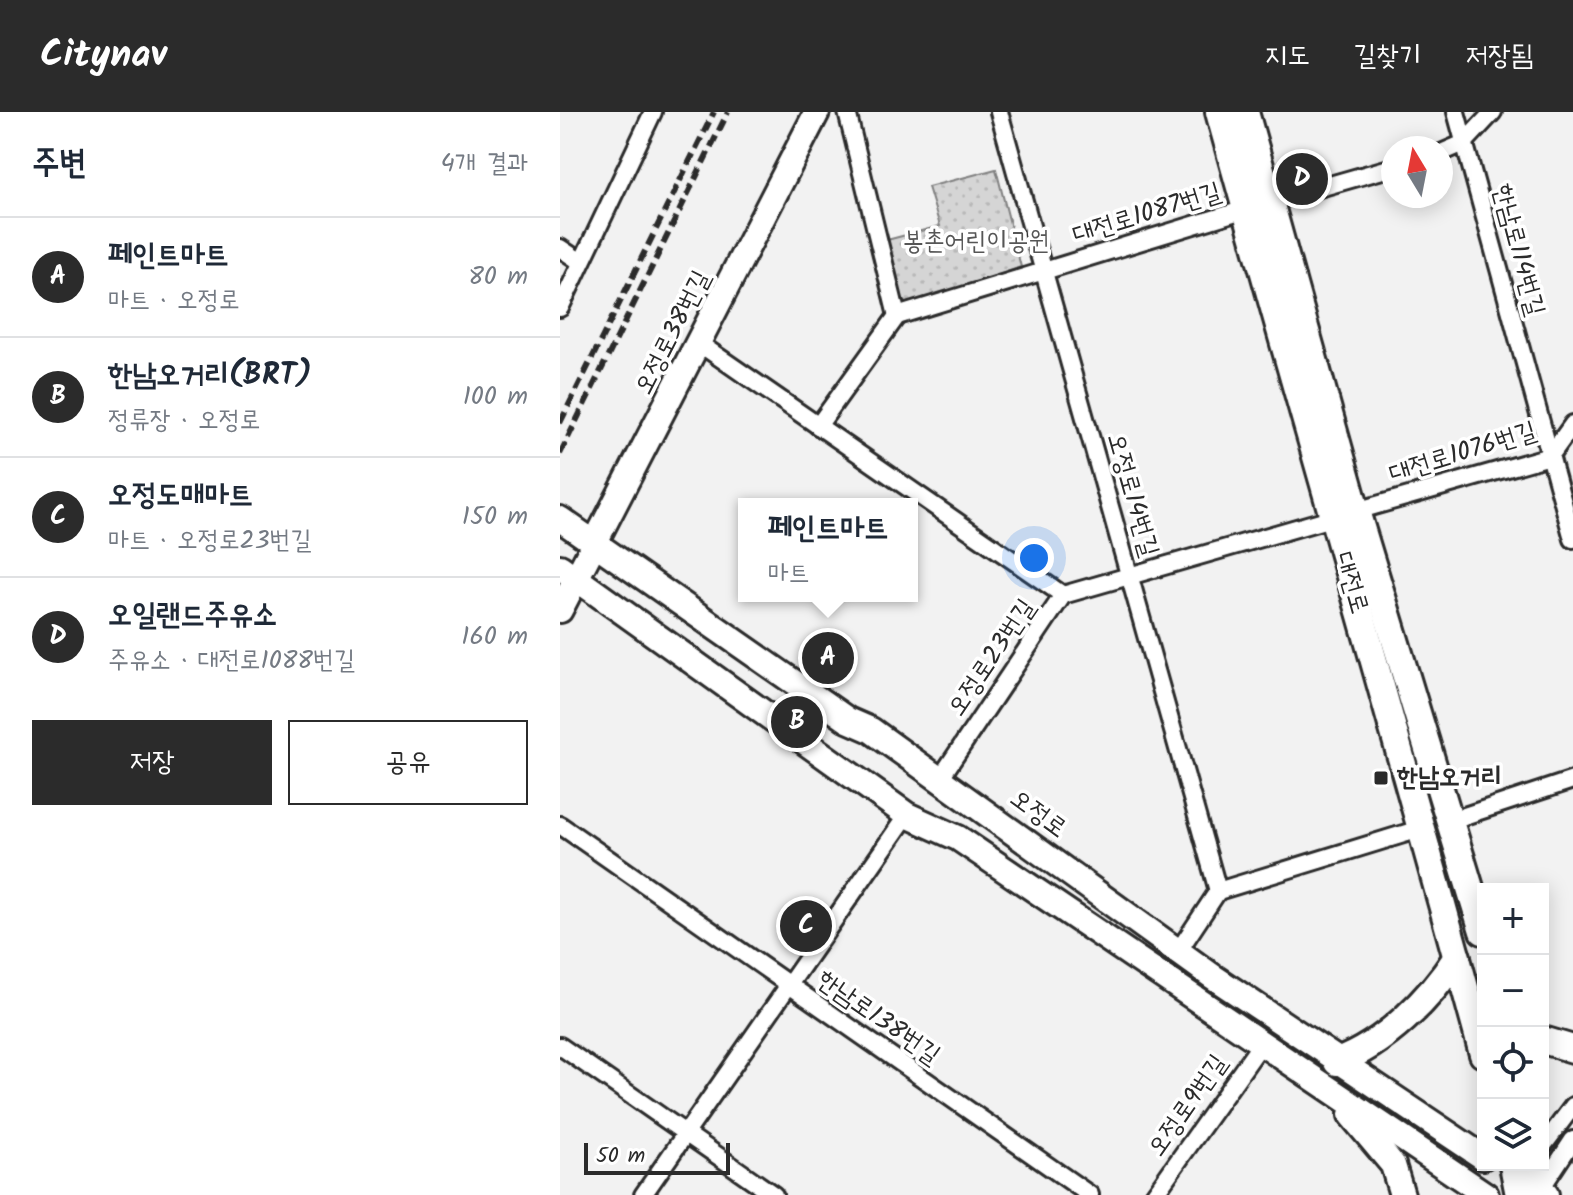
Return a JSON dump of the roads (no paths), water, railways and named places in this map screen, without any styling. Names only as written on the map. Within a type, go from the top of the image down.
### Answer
[{"type":"main road","name":"오정로38번길","points":[[560,610],[567,572],[596,545],[817,112]]},
{"type":"main road","name":"대전로","points":[[1219,112],[1258,206],[1344,514],[1477,1032]]},
{"type":"main road","name":"대전로","points":[[1245,112],[1258,206]]},
{"type":"main road","name":"대전로","points":[[1344,514],[1452,820],[1477,910]]},
{"type":"main road","name":"오정로","points":[[560,519],[939,780],[1337,1062],[1477,1153]]},
{"type":"main road","points":[[567,572],[708,676],[907,815],[958,838],[1486,1195]]},
{"type":"main road","points":[[1337,1062],[1360,1053],[1437,988],[1457,957]]},
{"type":"main road","points":[[1549,1042],[1573,1049]]},
{"type":"main road","points":[[1334,1094],[1393,1165],[1402,1195]]},
{"type":"street","points":[[560,308],[653,112]]},
{"type":"street","points":[[818,426],[897,316],[847,112]]},
{"type":"street","name":"오정로14번길","points":[[999,112],[1218,891]]},
{"type":"street","name":"한남로114번길","points":[[1456,112],[1573,539]]},
{"type":"street","points":[[1453,148],[1464,143],[1493,112]]},
{"type":"street","name":"대전로1087번길","points":[[897,316],[1381,170]]},
{"type":"street","points":[[560,248],[581,262]]},
{"type":"street","points":[[700,344],[1063,595]]},
{"type":"street","name":"대전로1076번길","points":[[1344,514],[1550,456],[1573,424]]},
{"type":"street","name":"오정로23번길","points":[[939,780],[1063,595],[1344,514]]},
{"type":"street","points":[[1452,820],[1573,780]]},
{"type":"street","points":[[643,1195],[907,815]]},
{"type":"street","name":"한남로138번길","points":[[560,825],[1090,1195]]},
{"type":"street","points":[[1179,950],[1218,891],[1423,828]]},
{"type":"street","name":"오정로9번길","points":[[1154,1195],[1261,1044]]},
{"type":"street","points":[[560,1046],[774,1195]]},
{"type":"street","points":[[1549,1138],[1573,1106]]},
{"type":"street","points":[[1524,1181],[1573,1140]]},
{"type":"railway","points":[[560,423],[714,112]]},
{"type":"railway","points":[[560,454],[728,112]]},
{"type":"place","name":"오일랜드주유소","points":[[1302,179]]},
{"type":"place","name":"페인트마트","points":[[828,658]]},
{"type":"place","name":"한남오거리(BRT)","points":[[797,722]]},
{"type":"place","name":"한남오거리","points":[[1381,778]]},
{"type":"place","name":"오정도매마트","points":[[806,926]]},
{"type":"park label","name":"봉촌어린이공원","points":[[976,242]]}]
